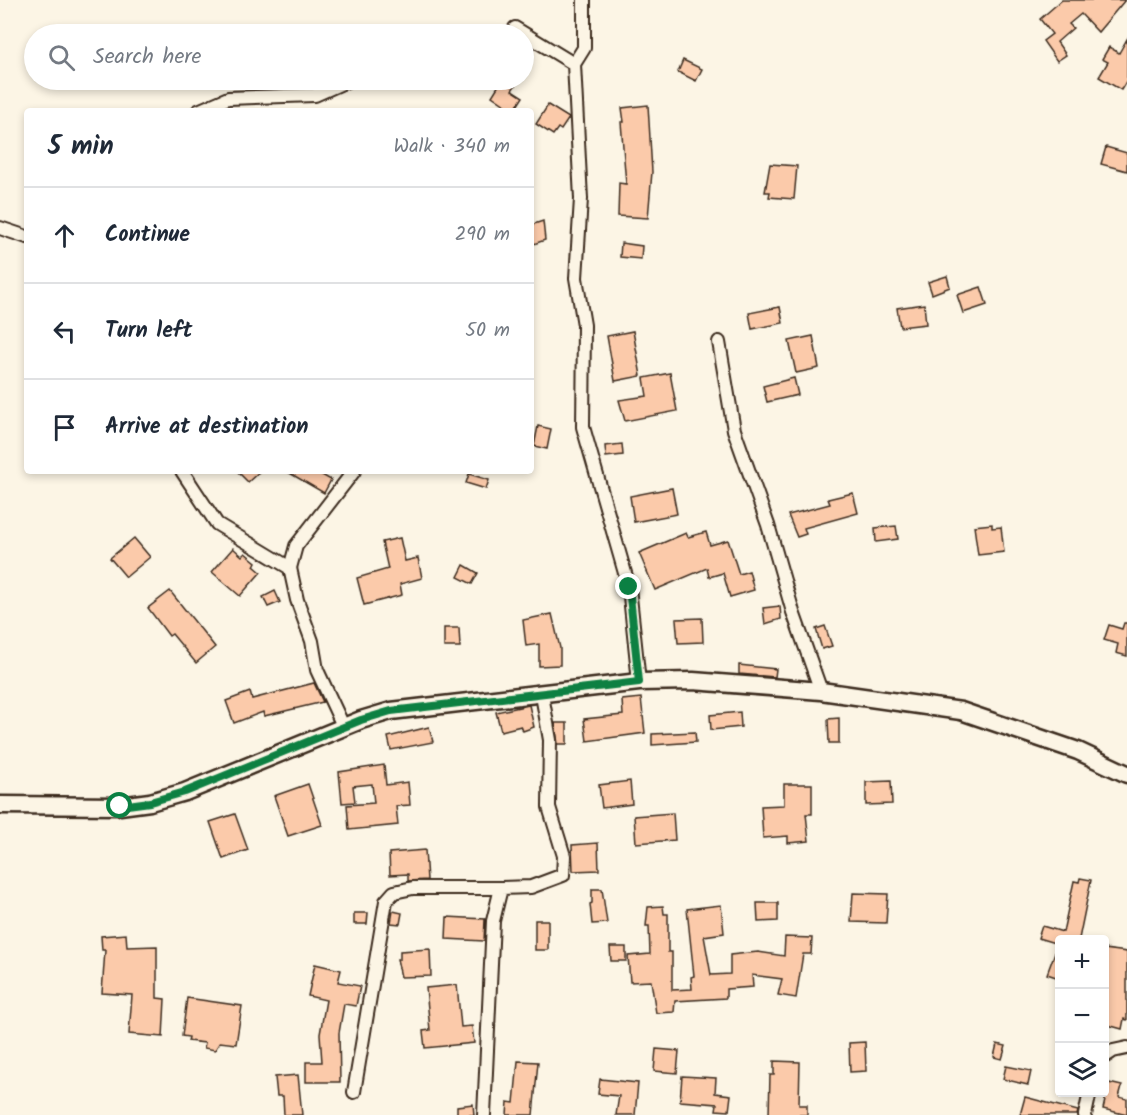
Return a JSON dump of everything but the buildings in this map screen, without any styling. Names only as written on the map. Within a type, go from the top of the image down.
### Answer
[{"type":"street","points":[[584,0],[584,48],[574,64],[581,199],[576,278],[584,325],[584,427],[629,587],[639,682]]},
{"type":"street","points":[[534,39],[574,64]]},
{"type":"street","points":[[205,108],[228,98],[315,95],[326,90]]},
{"type":"street","points":[[0,228],[24,236]]},
{"type":"street","points":[[719,342],[734,430],[768,525],[793,612],[821,691]]},
{"type":"street","points":[[184,474],[217,524],[290,568]]},
{"type":"street","points":[[344,728],[317,670],[312,641],[297,600],[290,568],[296,546],[352,474]]},
{"type":"street","points":[[0,806],[120,806],[150,802],[185,792],[391,711],[639,682],[693,681],[821,691],[961,711],[1078,751],[1127,774]]},
{"type":"street","points":[[354,1092],[386,901],[394,892],[412,888],[531,887],[563,875],[564,856],[549,807],[550,740],[542,695]]},
{"type":"street","points":[[484,1115],[492,921],[501,888]]},
{"type":"street","points":[[1109,1054],[1127,1048]]},
{"type":"street","points":[[1085,1115],[1089,1097]]},
{"type":"route","points":[[120,806],[150,802],[185,792],[361,720],[391,711],[639,682],[629,587]]}]
